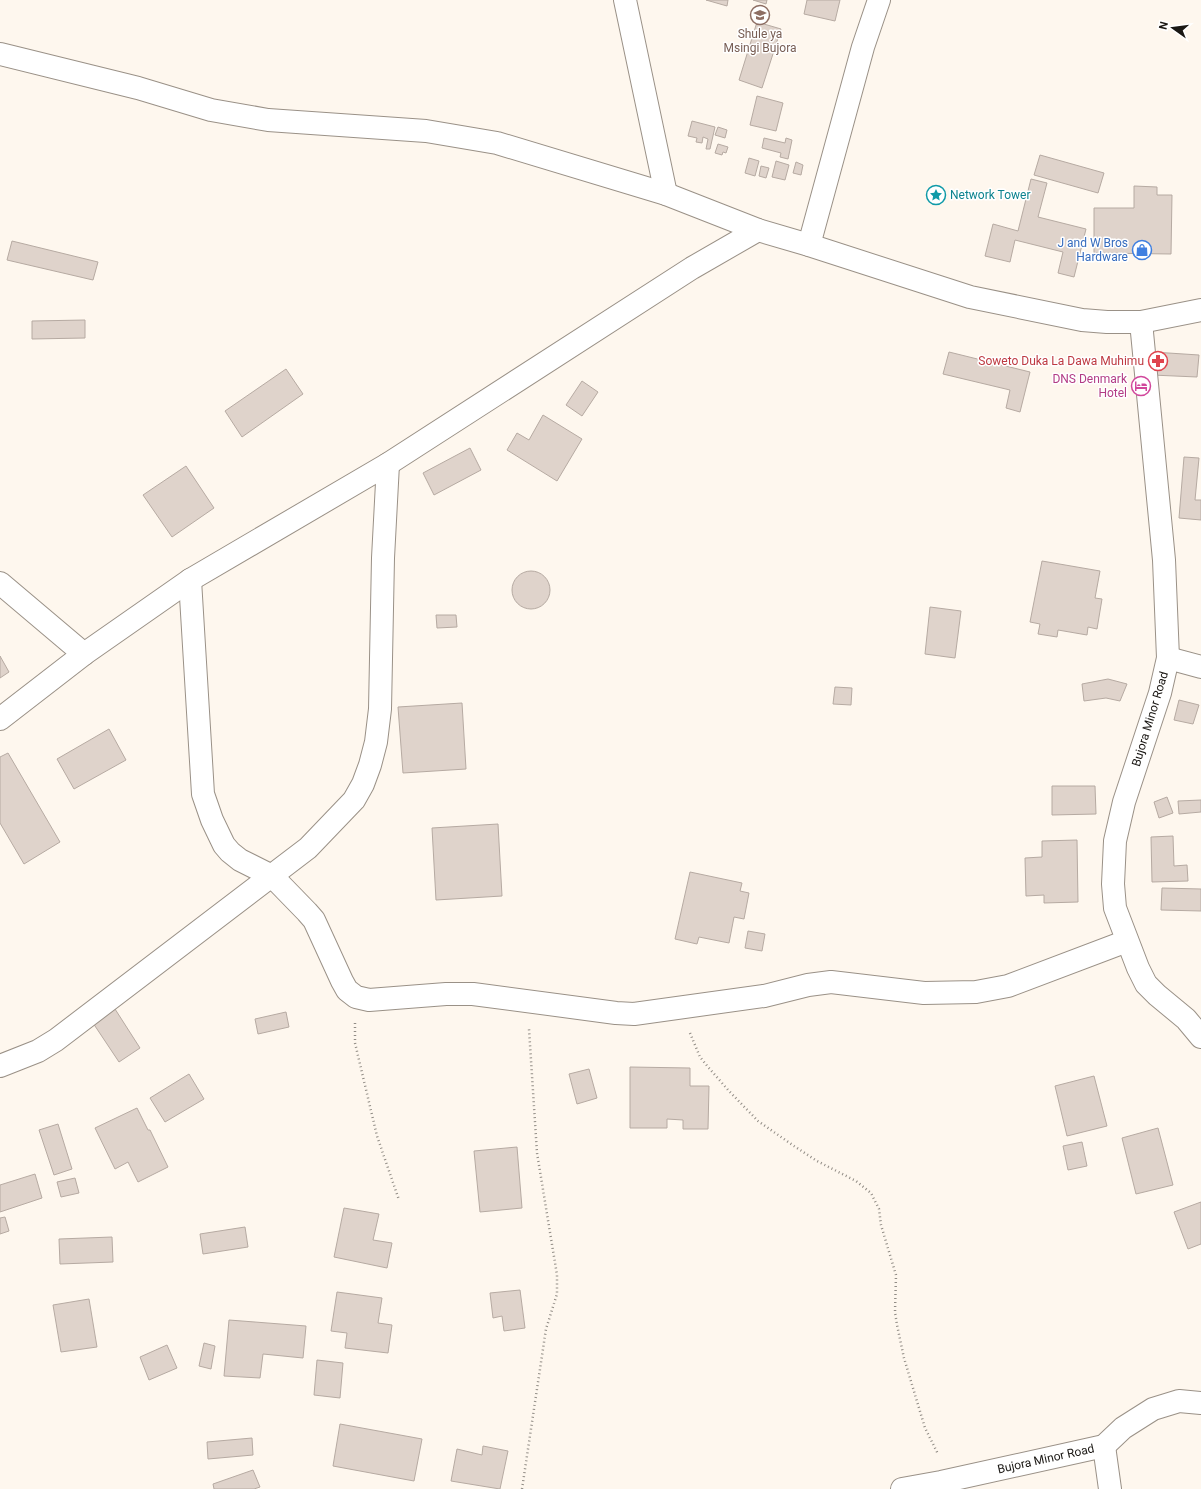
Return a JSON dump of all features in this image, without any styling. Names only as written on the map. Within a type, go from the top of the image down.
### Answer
[{"type":"street","points":[[625,0],[666,194]]},
{"type":"street","points":[[809,245],[863,47],[879,0]]},
{"type":"street","points":[[0,54],[138,88],[211,110],[268,120],[426,131],[496,143],[666,194],[758,230],[970,296],[1082,320],[1141,322],[1201,310]]},
{"type":"street","points":[[0,719],[84,654],[190,580],[388,464],[692,268],[758,230]]},
{"type":"street","name":"Bujora Minor Road","points":[[1141,322],[1164,560],[1168,658],[1160,693],[1124,802],[1115,841],[1113,884],[1115,908],[1138,968],[1146,984],[1186,1019],[1201,1037]]},
{"type":"street","points":[[0,1066],[38,1051],[56,1040],[308,848],[354,800],[363,784],[370,765],[376,742],[380,709],[388,464]]},
{"type":"street","points":[[190,580],[203,794],[212,820],[224,845],[230,852],[240,860],[272,876],[314,920],[342,981],[347,990],[356,997],[369,1000],[385,1000],[460,993],[634,1014],[764,996],[820,983],[831,982],[924,993],[976,992],[1008,986],[1127,941]]},
{"type":"street","points":[[0,583],[84,654]]},
{"type":"street","points":[[1168,658],[1201,668]]},
{"type":"street","name":"Bujora Minor Road","points":[[902,1489],[1104,1446],[1123,1428],[1153,1409],[1178,1402],[1201,1403]]},
{"type":"street","points":[[1104,1446],[1110,1489]]},
{"type":"path","points":[[356,997],[354,1032],[357,1057],[377,1136],[399,1200]]},
{"type":"path","points":[[522,1489],[546,1329],[557,1294],[557,1275],[537,1153],[528,1002]]},
{"type":"path","points":[[678,1007],[700,1057],[729,1091],[758,1121],[817,1161],[856,1181],[871,1192],[879,1209],[881,1225],[896,1275],[896,1319],[904,1358],[925,1428],[948,1480]]},
{"type":"building","points":[[706,0],[728,0],[727,6]]},
{"type":"building","points":[[753,0],[767,0],[766,4]]},
{"type":"building","points":[[807,0],[840,0],[835,21],[804,14]]},
{"type":"building","points":[[757,22],[781,29],[762,88],[739,80]]},
{"type":"building","points":[[757,96],[783,103],[776,131],[750,125]]},
{"type":"building","points":[[692,121],[715,127],[710,149],[706,149],[708,139],[703,137],[702,143],[696,142],[697,138],[688,136]]},
{"type":"building","points":[[718,127],[727,130],[725,138],[715,135]]},
{"type":"building","points":[[764,138],[785,143],[786,138],[792,140],[788,159],[780,157],[781,153],[762,148]]},
{"type":"building","points":[[718,144],[728,147],[726,153],[723,152],[722,155],[715,153]]},
{"type":"building","points":[[1040,155],[1104,173],[1098,193],[1034,175]]},
{"type":"building","points":[[749,158],[759,161],[755,176],[745,173]]},
{"type":"building","points":[[776,161],[789,165],[785,180],[772,177]]},
{"type":"building","points":[[796,162],[803,165],[801,175],[793,173]]},
{"type":"building","points":[[761,166],[769,168],[766,178],[759,176]]},
{"type":"building","points":[[1031,179],[1047,183],[1038,217],[1086,229],[1074,277],[1058,273],[1063,252],[1015,240],[1010,262],[985,256],[993,224],[1018,231]]},
{"type":"building","points":[[1134,186],[1157,187],[1157,195],[1172,195],[1171,254],[1094,253],[1094,208],[1134,208]]},
{"type":"building","points":[[12,241],[98,262],[93,280],[7,260]]},
{"type":"building","points":[[85,320],[85,338],[32,339],[32,321]]},
{"type":"building","points":[[949,352],[1030,372],[1020,412],[1006,408],[1010,390],[943,374]]},
{"type":"building","points":[[1153,352],[1199,355],[1197,377],[1152,375]]},
{"type":"building","points":[[286,369],[303,394],[242,437],[225,411]]},
{"type":"building","points":[[582,381],[598,392],[582,416],[566,405]]},
{"type":"building","points":[[543,415],[582,439],[557,481],[507,450],[517,433],[529,440]]},
{"type":"building","points":[[470,448],[481,470],[434,495],[423,473]]},
{"type":"building","points":[[1184,457],[1199,458],[1195,500],[1201,500],[1201,520],[1179,518]]},
{"type":"building","points":[[186,466],[214,508],[172,537],[143,495]]},
{"type":"building","points":[[1042,561],[1100,571],[1095,598],[1102,599],[1097,629],[1088,627],[1087,635],[1058,630],[1057,637],[1038,634],[1040,624],[1030,622]]},
{"type":"building","points":[[531,571],[541,574],[547,580],[550,590],[547,600],[541,606],[531,609],[521,606],[515,600],[512,590],[515,580],[521,574]]},
{"type":"building","points":[[930,607],[961,611],[955,658],[925,654]]},
{"type":"building","points":[[436,615],[456,615],[457,627],[437,628]]},
{"type":"building","points":[[0,656],[9,672],[0,678]]},
{"type":"building","points":[[1108,679],[1127,684],[1120,701],[1106,698],[1084,701],[1082,684]]},
{"type":"building","points":[[835,687],[852,688],[851,705],[833,704]]},
{"type":"building","points":[[1179,700],[1199,705],[1193,724],[1174,720]]},
{"type":"building","points":[[462,703],[466,769],[403,773],[398,707]]},
{"type":"building","points":[[109,729],[126,760],[74,789],[57,759]]},
{"type":"building","points":[[8,753],[60,842],[24,864],[0,823],[0,757]]},
{"type":"building","points":[[1052,786],[1095,786],[1096,814],[1052,815]]},
{"type":"building","points":[[1167,797],[1173,813],[1159,818],[1154,802]]},
{"type":"building","points":[[1201,800],[1201,812],[1179,814],[1178,801]]},
{"type":"building","points":[[498,824],[502,896],[436,900],[432,828]]},
{"type":"building","points":[[1173,836],[1174,866],[1187,865],[1188,881],[1152,882],[1151,837]]},
{"type":"building","points":[[1077,840],[1078,902],[1044,903],[1044,895],[1026,896],[1025,858],[1042,857],[1042,841]]},
{"type":"building","points":[[690,872],[742,883],[740,891],[749,893],[744,919],[734,917],[729,943],[699,937],[697,944],[675,939]]},
{"type":"building","points":[[1162,888],[1201,889],[1201,911],[1161,910]]},
{"type":"building","points":[[748,931],[765,934],[762,951],[745,948]]},
{"type":"building","points":[[115,1009],[140,1048],[119,1062],[93,1023]]},
{"type":"building","points":[[286,1012],[289,1027],[258,1034],[255,1019]]},
{"type":"building","points":[[630,1067],[690,1068],[690,1086],[709,1086],[708,1129],[683,1129],[683,1120],[667,1119],[667,1128],[630,1128]]},
{"type":"building","points":[[589,1069],[597,1098],[577,1104],[569,1074]]},
{"type":"building","points":[[189,1074],[204,1099],[165,1122],[150,1098]]},
{"type":"building","points":[[1094,1076],[1107,1126],[1067,1136],[1055,1086]]},
{"type":"building","points":[[137,1108],[148,1130],[150,1130],[168,1167],[138,1182],[128,1162],[115,1169],[95,1128]]},
{"type":"building","points":[[58,1124],[72,1169],[54,1175],[39,1130]]},
{"type":"building","points":[[1158,1128],[1173,1185],[1136,1194],[1122,1138]]},
{"type":"building","points":[[1082,1142],[1087,1166],[1068,1170],[1063,1146]]},
{"type":"building","points":[[517,1147],[522,1208],[480,1212],[474,1151]]},
{"type":"building","points":[[35,1174],[42,1198],[0,1212],[0,1185]]},
{"type":"building","points":[[75,1178],[79,1193],[61,1197],[57,1182]]},
{"type":"building","points":[[1201,1202],[1201,1244],[1188,1249],[1174,1212]]},
{"type":"building","points":[[344,1208],[379,1214],[373,1240],[392,1243],[387,1268],[334,1257]]},
{"type":"building","points":[[5,1217],[9,1231],[0,1234],[0,1218]]},
{"type":"building","points":[[245,1227],[248,1247],[203,1254],[200,1234]]},
{"type":"building","points":[[112,1237],[113,1262],[60,1264],[59,1239]]},
{"type":"building","points":[[520,1290],[525,1328],[504,1331],[502,1316],[493,1318],[490,1293]]},
{"type":"building","points":[[337,1292],[382,1298],[378,1323],[392,1325],[388,1353],[345,1348],[347,1333],[331,1331]]},
{"type":"building","points":[[89,1299],[97,1347],[61,1352],[53,1305]]},
{"type":"building","points":[[229,1320],[306,1326],[303,1358],[263,1354],[260,1378],[224,1376]]},
{"type":"building","points":[[204,1343],[215,1346],[211,1369],[199,1366]]},
{"type":"building","points":[[167,1345],[177,1368],[149,1380],[140,1357]]},
{"type":"building","points":[[317,1360],[343,1363],[340,1398],[314,1395]]},
{"type":"building","points":[[340,1424],[422,1439],[414,1481],[333,1466]]},
{"type":"building","points":[[252,1438],[253,1455],[208,1459],[207,1442]]},
{"type":"building","points":[[483,1446],[508,1451],[500,1489],[451,1481],[457,1449],[482,1455]]},
{"type":"building","points":[[253,1470],[260,1487],[254,1489],[214,1489],[213,1484]]},
{"type":"place","name":"Shule ya Msingi Bujora","points":[[760,15]]},
{"type":"place","name":"Network Tower","points":[[936,195]]},
{"type":"place","name":"J and W Bros Hardware","points":[[1142,250]]},
{"type":"place","name":"Soweto Duka La Dawa Muhimu","points":[[1158,361]]},
{"type":"place","name":"DNS Denmark Hotel","points":[[1141,386]]}]
